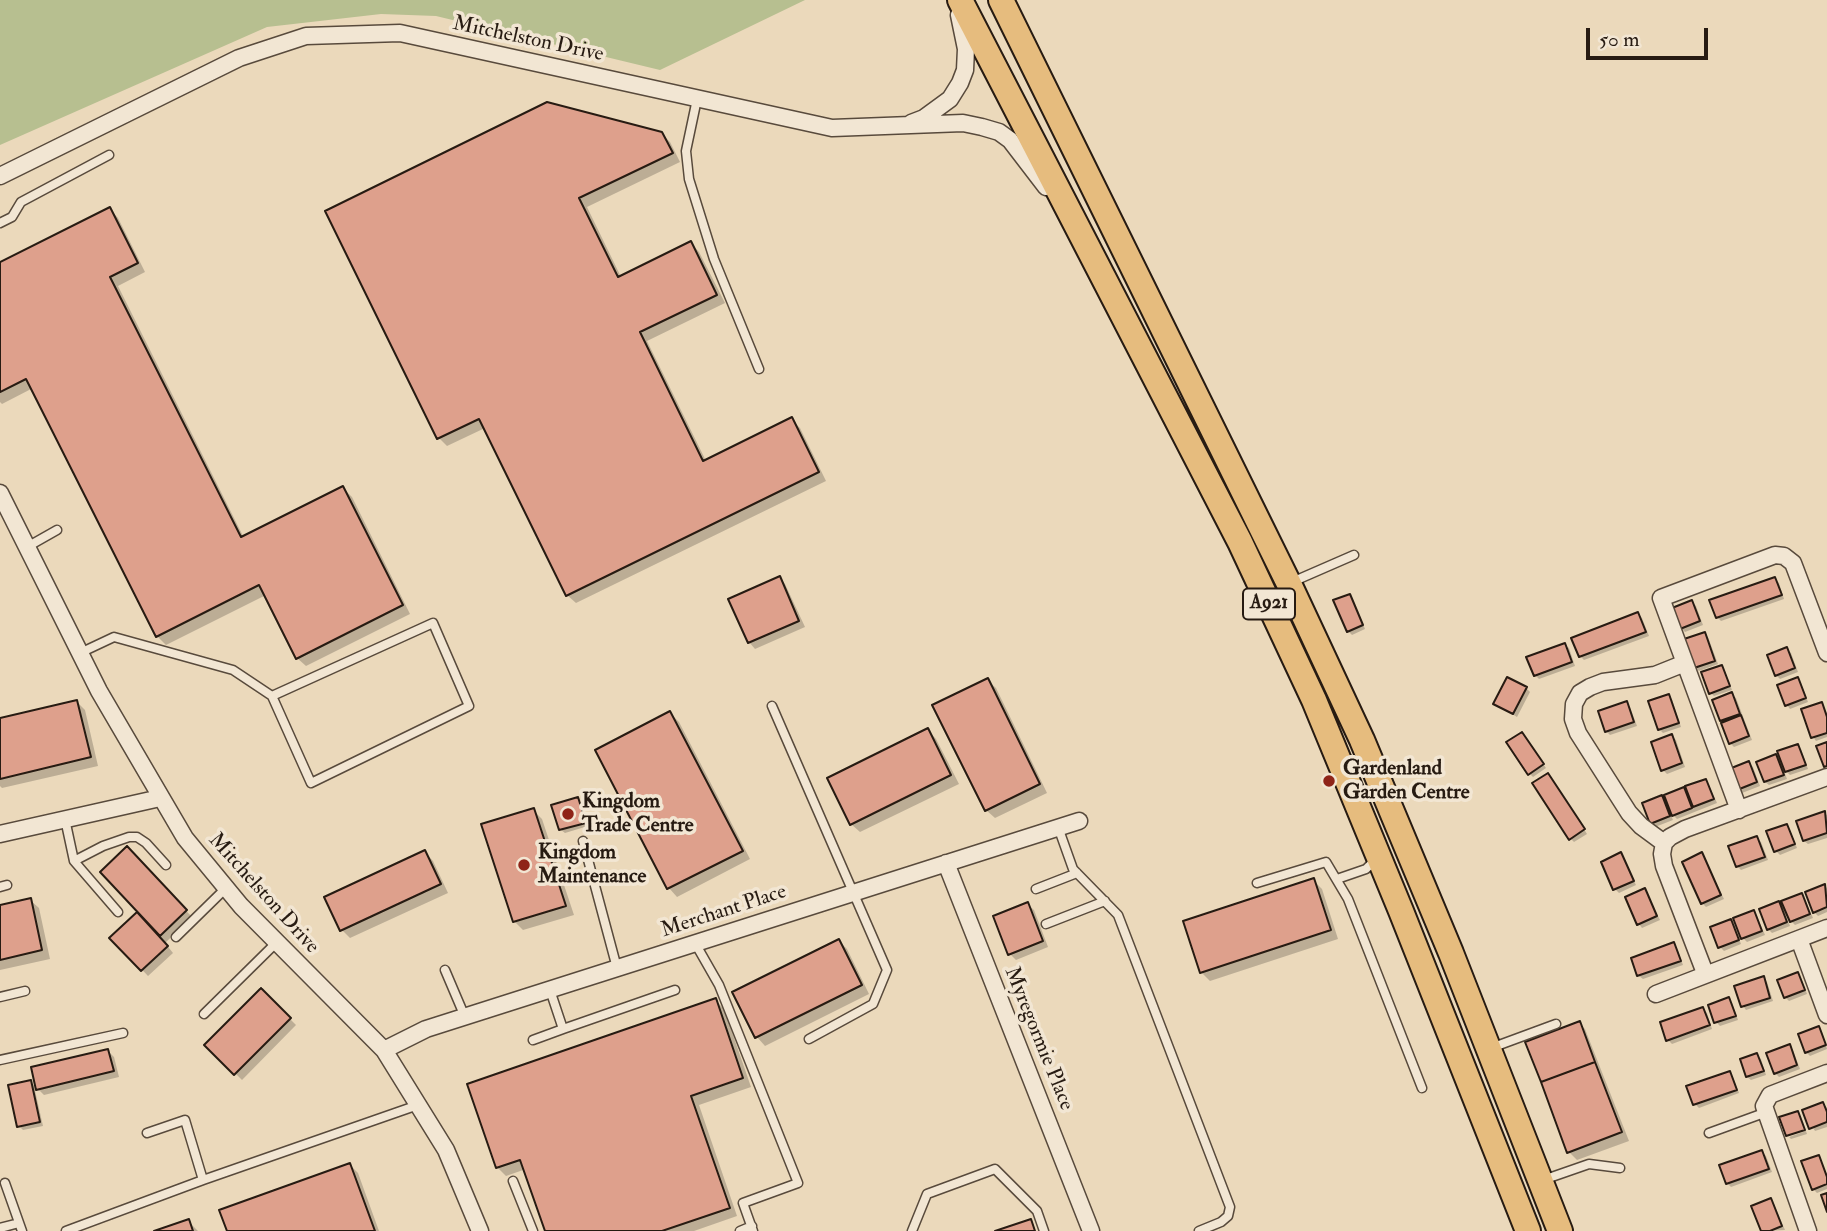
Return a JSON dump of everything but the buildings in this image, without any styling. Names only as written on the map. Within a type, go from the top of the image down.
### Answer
[{"type":"main road","name":"A921","points":[[960,0],[1245,554],[1314,700],[1371,863],[1390,896],[1528,1231]]},
{"type":"main road","name":"A921","points":[[1002,0],[1289,583],[1362,740],[1451,953],[1560,1231]]},
{"type":"street","points":[[906,126],[924,118],[950,99],[960,83],[965,69],[966,49],[964,32],[952,0]]},
{"type":"street","name":"Mitchelston Drive","points":[[0,176],[239,58],[306,36],[400,33],[832,128],[963,123],[999,132],[1018,147],[1092,253]]},
{"type":"street","name":"Mitchelston Drive","points":[[0,492],[99,691],[185,838],[226,888],[384,1050],[446,1150],[480,1231]]},
{"type":"street","points":[[1739,810],[1661,598],[1775,555],[1784,556],[1793,563],[1827,653]]},
{"type":"street","points":[[1664,843],[1629,813],[1578,733],[1573,719],[1574,704],[1580,693],[1603,682],[1655,675],[1685,663]]},
{"type":"street","points":[[1705,974],[1664,866],[1664,843],[1670,836],[1685,829],[1827,776]]},
{"type":"street","points":[[0,834],[160,798]]},
{"type":"street","name":"Merchant Place","points":[[384,1050],[426,1029],[1079,821]]},
{"type":"street","name":"Myregormie Place","points":[[946,863],[1091,1231]]},
{"type":"street","points":[[1656,994],[1827,928]]},
{"type":"street","points":[[1799,939],[1827,1015]]},
{"type":"street","points":[[1808,1231],[1765,1113],[1765,1101],[1770,1095],[1827,1073]]},
{"type":"lane","points":[[697,99],[686,151],[689,179],[714,259],[759,369]]},
{"type":"lane","points":[[0,223],[12,217],[21,202],[109,155]]},
{"type":"lane","points":[[27,547],[57,530]]},
{"type":"lane","points":[[1289,583],[1354,555]]},
{"type":"lane","points":[[80,653],[114,637],[233,670],[272,696],[311,783],[468,706],[433,623],[272,696]]},
{"type":"lane","points":[[772,706],[887,970],[873,1004],[809,1039]]},
{"type":"lane","points":[[65,819],[74,861],[118,912]]},
{"type":"lane","points":[[1058,827],[1073,869],[1118,915],[1230,1207],[1228,1216],[1221,1222],[1199,1231]]},
{"type":"lane","points":[[74,861],[103,846],[137,837],[166,865]]},
{"type":"lane","points":[[583,841],[617,968]]},
{"type":"lane","points":[[1257,883],[1326,862],[1348,899],[1422,1088]]},
{"type":"lane","points":[[1337,878],[1371,863]]},
{"type":"lane","points":[[1036,889],[1077,873]]},
{"type":"lane","points":[[176,937],[226,888]]},
{"type":"lane","points":[[1046,924],[1105,901]]},
{"type":"lane","points":[[204,1014],[277,942]]},
{"type":"lane","points":[[695,943],[719,985],[798,1183],[743,1203],[753,1229],[740,1231]]},
{"type":"lane","points":[[445,970],[465,1017]]},
{"type":"lane","points":[[550,990],[563,1030]]},
{"type":"lane","points":[[533,1040],[675,990]]},
{"type":"lane","points":[[0,997],[25,991]]},
{"type":"lane","points":[[1488,1049],[1556,1024]]},
{"type":"lane","points":[[0,1060],[123,1033]]},
{"type":"lane","points":[[66,1231],[418,1105]]},
{"type":"lane","points":[[1709,1133],[1765,1113]]},
{"type":"lane","points":[[147,1133],[185,1120],[203,1180]]},
{"type":"lane","points":[[1540,1181],[1589,1164],[1620,1168]]},
{"type":"lane","points":[[912,1231],[927,1194],[995,1169],[1037,1211],[1044,1231]]},
{"type":"lane","points":[[513,1181],[533,1231]]},
{"type":"lane","points":[[0,1228],[21,1227],[5,1183]]},
{"type":"green space","points":[[0,0],[805,0],[660,70],[436,16],[381,14],[267,27],[0,145]]},
{"type":"place","name":"Gardenland Garden Centre","points":[[1329,781]]},
{"type":"place","name":"Kingdom Trade Centre","points":[[568,814]]},
{"type":"place","name":"Kingdom Maintenance","points":[[524,865]]}]
